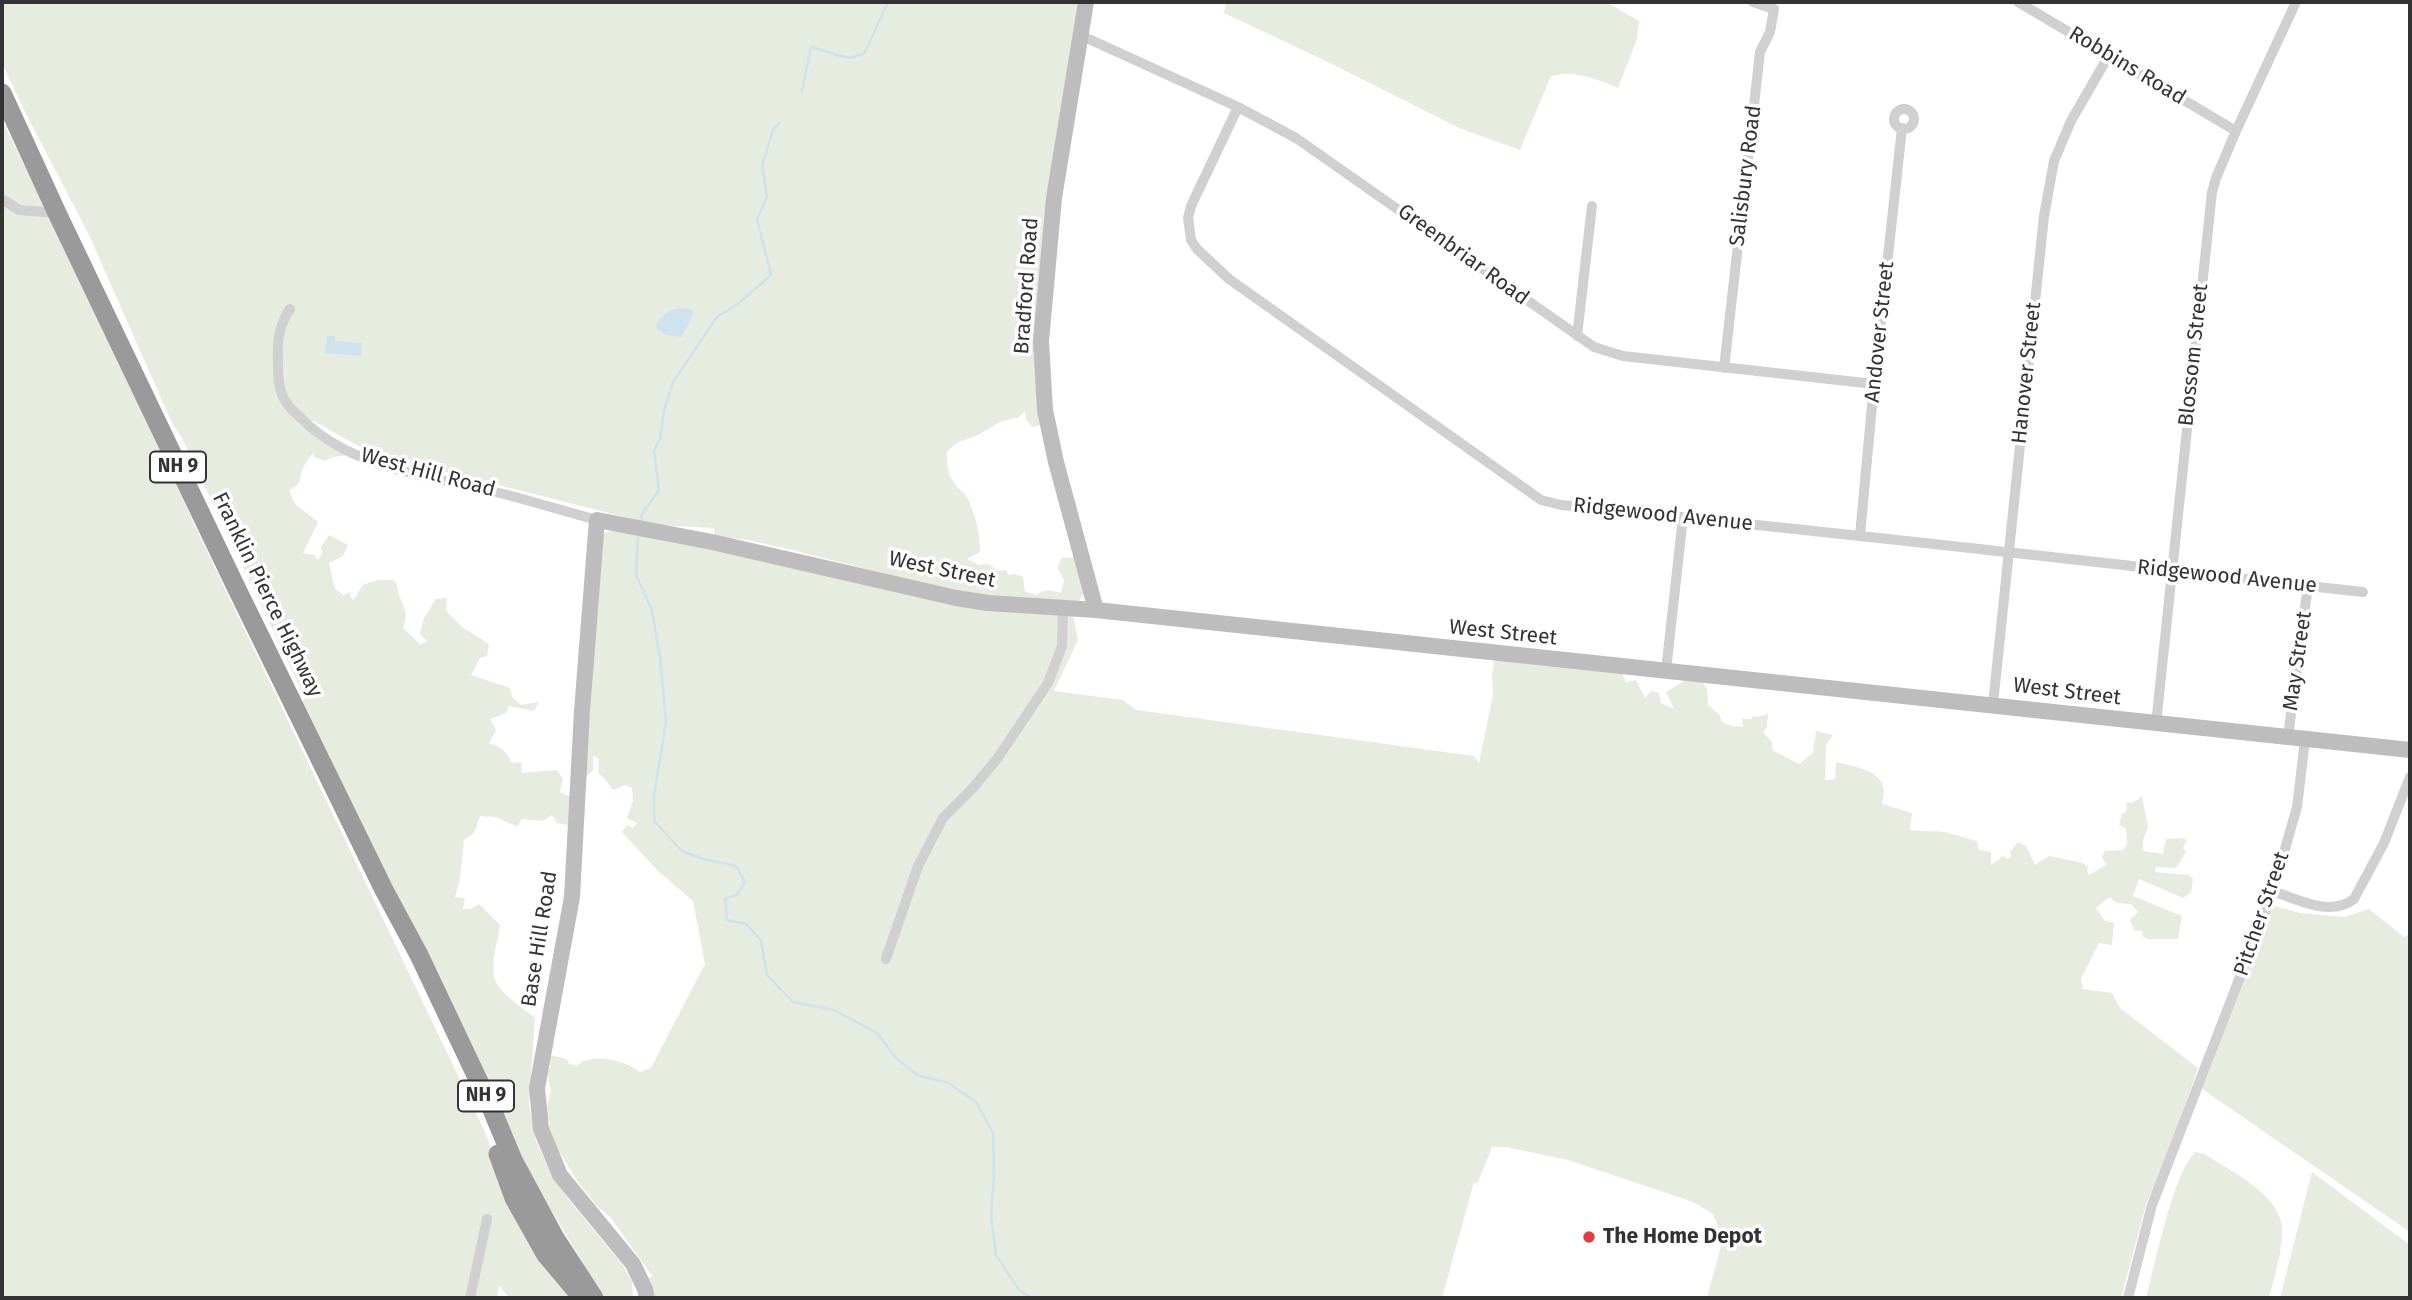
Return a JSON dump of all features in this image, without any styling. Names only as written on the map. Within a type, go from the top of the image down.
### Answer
[{"type":"highway","name":"Franklin Pierce Highway","points":[[2,93],[57,213],[448,1017],[513,1160],[555,1238],[594,1298]]},
{"type":"highway","name":"Franklin Pierce Highway","points":[[384,890],[410,962],[491,1133],[514,1198],[546,1255],[582,1298]]},
{"type":"street","name":"Bradford Road","points":[[1086,2],[1054,198],[1041,341],[1048,423],[1096,610]]},
{"type":"street","name":"Salisbury Road","points":[[1724,368],[1760,52],[1770,32],[1774,9],[1753,2]]},
{"type":"street","name":"Robbins Road","points":[[2018,2],[2236,131]]},
{"type":"street","name":"Blossom Street","points":[[2156,724],[2212,192],[2236,131],[2296,2]]},
{"type":"street","name":"Greenbriar Road","points":[[1080,35],[1238,107],[1318,151],[1594,347],[1623,356],[1874,384]]},
{"type":"street","name":"Hanover Street","points":[[1993,704],[2045,216],[2054,161],[2071,121],[2109,55]]},
{"type":"street","name":"Ridgewood Avenue","points":[[1238,107],[1191,206],[1188,218],[1191,240],[1215,268],[1541,500],[1562,505],[1860,535],[2008,554],[2363,592]]},
{"type":"street","name":"Andover Street","points":[[1860,535],[1902,128]]},
{"type":"street","points":[[2,199],[19,210],[57,213]]},
{"type":"street","points":[[1577,336],[1592,206]]},
{"type":"street","name":"West Hill Road","points":[[290,309],[282,320],[278,338],[280,390],[285,401],[296,413],[328,440],[355,455],[389,467],[597,520]]},
{"type":"street","points":[[1667,671],[1683,517]]},
{"type":"street","name":"West Street","points":[[597,520],[712,542],[988,603],[1096,610],[2410,750]]},
{"type":"street","name":"Base Hill Road","points":[[597,520],[582,711],[572,897],[537,1088],[541,1129],[560,1175],[633,1264],[645,1295]]},
{"type":"street","name":"May Street","points":[[2288,737],[2308,586]]},
{"type":"street","points":[[886,959],[918,866],[943,818],[997,760],[1048,683],[1062,646],[1063,609]]},
{"type":"street","name":"Pitcher Street","points":[[2129,1298],[2147,1220],[2273,891],[2297,807],[2305,740]]},
{"type":"street","points":[[2273,891],[2320,906],[2348,904],[2354,899],[2384,843],[2410,777]]},
{"type":"street","points":[[471,1298],[486,1219]]},
{"type":"shaded area","points":[[2,2],[1082,2],[1064,95],[1043,424],[1032,427],[1026,419],[1025,411],[1019,417],[1000,422],[959,442],[947,451],[950,476],[967,497],[978,530],[980,552],[967,559],[979,565],[989,564],[998,571],[1006,570],[1008,575],[1023,577],[1025,592],[1037,595],[1048,591],[1061,593],[1064,580],[1057,567],[1062,558],[1078,557],[1084,593],[1078,602],[984,599],[792,550],[715,536],[714,528],[656,525],[383,456],[284,408],[322,440],[350,455],[325,461],[314,457],[313,453],[303,468],[299,483],[289,490],[295,504],[318,522],[303,553],[314,555],[318,560],[322,553],[321,547],[329,535],[348,545],[343,556],[329,563],[335,589],[344,595],[350,592],[352,600],[362,585],[379,580],[394,580],[406,613],[403,628],[420,644],[428,642],[420,634],[424,618],[436,599],[447,598],[446,611],[462,627],[489,644],[487,656],[480,658],[471,675],[510,688],[512,697],[521,705],[539,702],[534,711],[509,706],[506,713],[490,719],[496,730],[489,744],[503,750],[512,763],[521,762],[522,773],[557,770],[563,779],[560,792],[571,797],[568,825],[557,823],[552,815],[543,821],[522,819],[517,827],[496,817],[480,816],[474,833],[464,840],[460,879],[455,897],[465,898],[463,909],[471,909],[479,904],[500,925],[494,960],[495,980],[507,996],[535,1018],[529,1104],[536,1141],[551,1174],[569,1200],[621,1263],[632,1281],[633,1298],[606,1298],[597,1291],[586,1275],[581,1259],[532,1179],[303,702],[305,698],[181,436],[172,423],[89,235],[2,63]]},
{"type":"shaded area","points":[[1226,2],[1606,2],[1639,21],[1637,39],[1618,88],[1584,76],[1551,76],[1520,150],[1459,128],[1224,13]]},
{"type":"shaded area","points":[[2,120],[142,405],[194,524],[484,1130],[510,1195],[575,1298],[509,1298],[499,1285],[497,1298],[2,1298]]},
{"type":"shaded area","points":[[619,530],[1073,616],[1078,640],[1054,691],[1123,700],[1136,710],[1474,756],[1479,763],[1493,695],[1492,674],[1495,658],[1621,671],[1626,682],[1636,680],[1645,698],[1651,691],[1659,693],[1661,703],[1674,709],[1666,692],[1690,677],[1700,678],[1707,689],[1708,705],[1719,714],[1722,722],[1743,727],[1742,719],[1768,714],[1767,727],[1763,732],[1772,742],[1772,750],[1799,764],[1813,753],[1816,731],[1833,735],[1826,745],[1825,780],[1835,779],[1836,762],[1872,773],[1882,784],[1882,804],[1912,813],[1910,830],[1945,832],[1977,841],[1979,850],[1991,852],[1991,865],[2003,856],[2007,859],[2011,857],[2010,852],[2018,842],[2026,846],[2035,865],[2049,856],[2083,863],[2088,867],[2089,875],[2106,865],[2102,857],[2105,851],[2123,850],[2127,844],[2126,828],[2119,825],[2122,814],[2126,812],[2127,802],[2133,803],[2142,796],[2148,827],[2143,840],[2143,851],[2163,854],[2166,839],[2187,840],[2183,848],[2186,852],[2176,868],[2156,867],[2155,872],[2189,875],[2193,879],[2191,892],[2183,898],[2139,879],[2133,896],[2182,916],[2178,939],[2143,937],[2142,931],[2134,930],[2130,920],[2138,912],[2131,904],[2117,903],[2109,897],[2096,908],[2105,921],[2114,923],[2112,945],[2099,943],[2081,979],[2083,989],[2112,993],[2120,1008],[2198,1068],[2165,1163],[2147,1201],[2121,1298],[1707,1298],[1723,1239],[1713,1214],[1693,1202],[1568,1160],[1506,1147],[1492,1147],[1477,1184],[1474,1182],[1442,1298],[652,1298],[653,1287],[649,1277],[653,1277],[611,1218],[597,1206],[578,1182],[548,1134],[550,1122],[545,1114],[551,1091],[547,1073],[551,1066],[546,1061],[550,1055],[567,1059],[569,1064],[577,1066],[590,1059],[599,1058],[627,1064],[640,1072],[651,1068],[705,964],[693,901],[657,870],[622,832],[627,825],[633,828],[637,823],[627,818],[633,801],[632,788],[625,785],[613,790],[598,773],[599,759],[593,755],[593,771],[584,778],[599,541],[606,532]]},
{"type":"shaded area","points":[[2275,906],[2300,913],[2344,917],[2369,909],[2404,937],[2410,934],[2410,1232],[2202,1089],[2269,909],[2274,909]]},
{"type":"shaded area","points":[[2195,1152],[2205,1154],[2257,1188],[2277,1210],[2282,1223],[2282,1238],[2269,1298],[2146,1298],[2172,1199],[2179,1179]]},
{"type":"shaded area","points":[[2312,1172],[2410,1245],[2410,1298],[2280,1298]]},
{"type":"water","points":[[682,308],[691,309],[694,313],[682,337],[667,335],[657,330],[656,325],[664,315]]},
{"type":"water","points":[[327,336],[335,336],[335,341],[362,343],[361,356],[325,353]]},
{"type":"waterway","points":[[802,91],[811,47],[848,58],[864,54],[888,2]]},
{"type":"waterway","points":[[640,523],[642,514],[659,490],[654,451],[660,438],[664,411],[673,382],[717,317],[738,304],[771,275],[757,220],[767,196],[762,166],[773,130],[779,123]]},
{"type":"waterway","points":[[638,533],[636,575],[652,610],[666,722],[654,796],[654,821],[682,851],[736,866],[745,882],[737,895],[725,899],[727,920],[746,924],[761,940],[767,975],[793,1002],[834,1010],[877,1033],[896,1058],[917,1075],[948,1083],[976,1102],[993,1133],[991,1215],[996,1255],[1019,1290],[1032,1298]]},
{"type":"place","name":"The Home Depot","points":[[1589,1237]]}]
